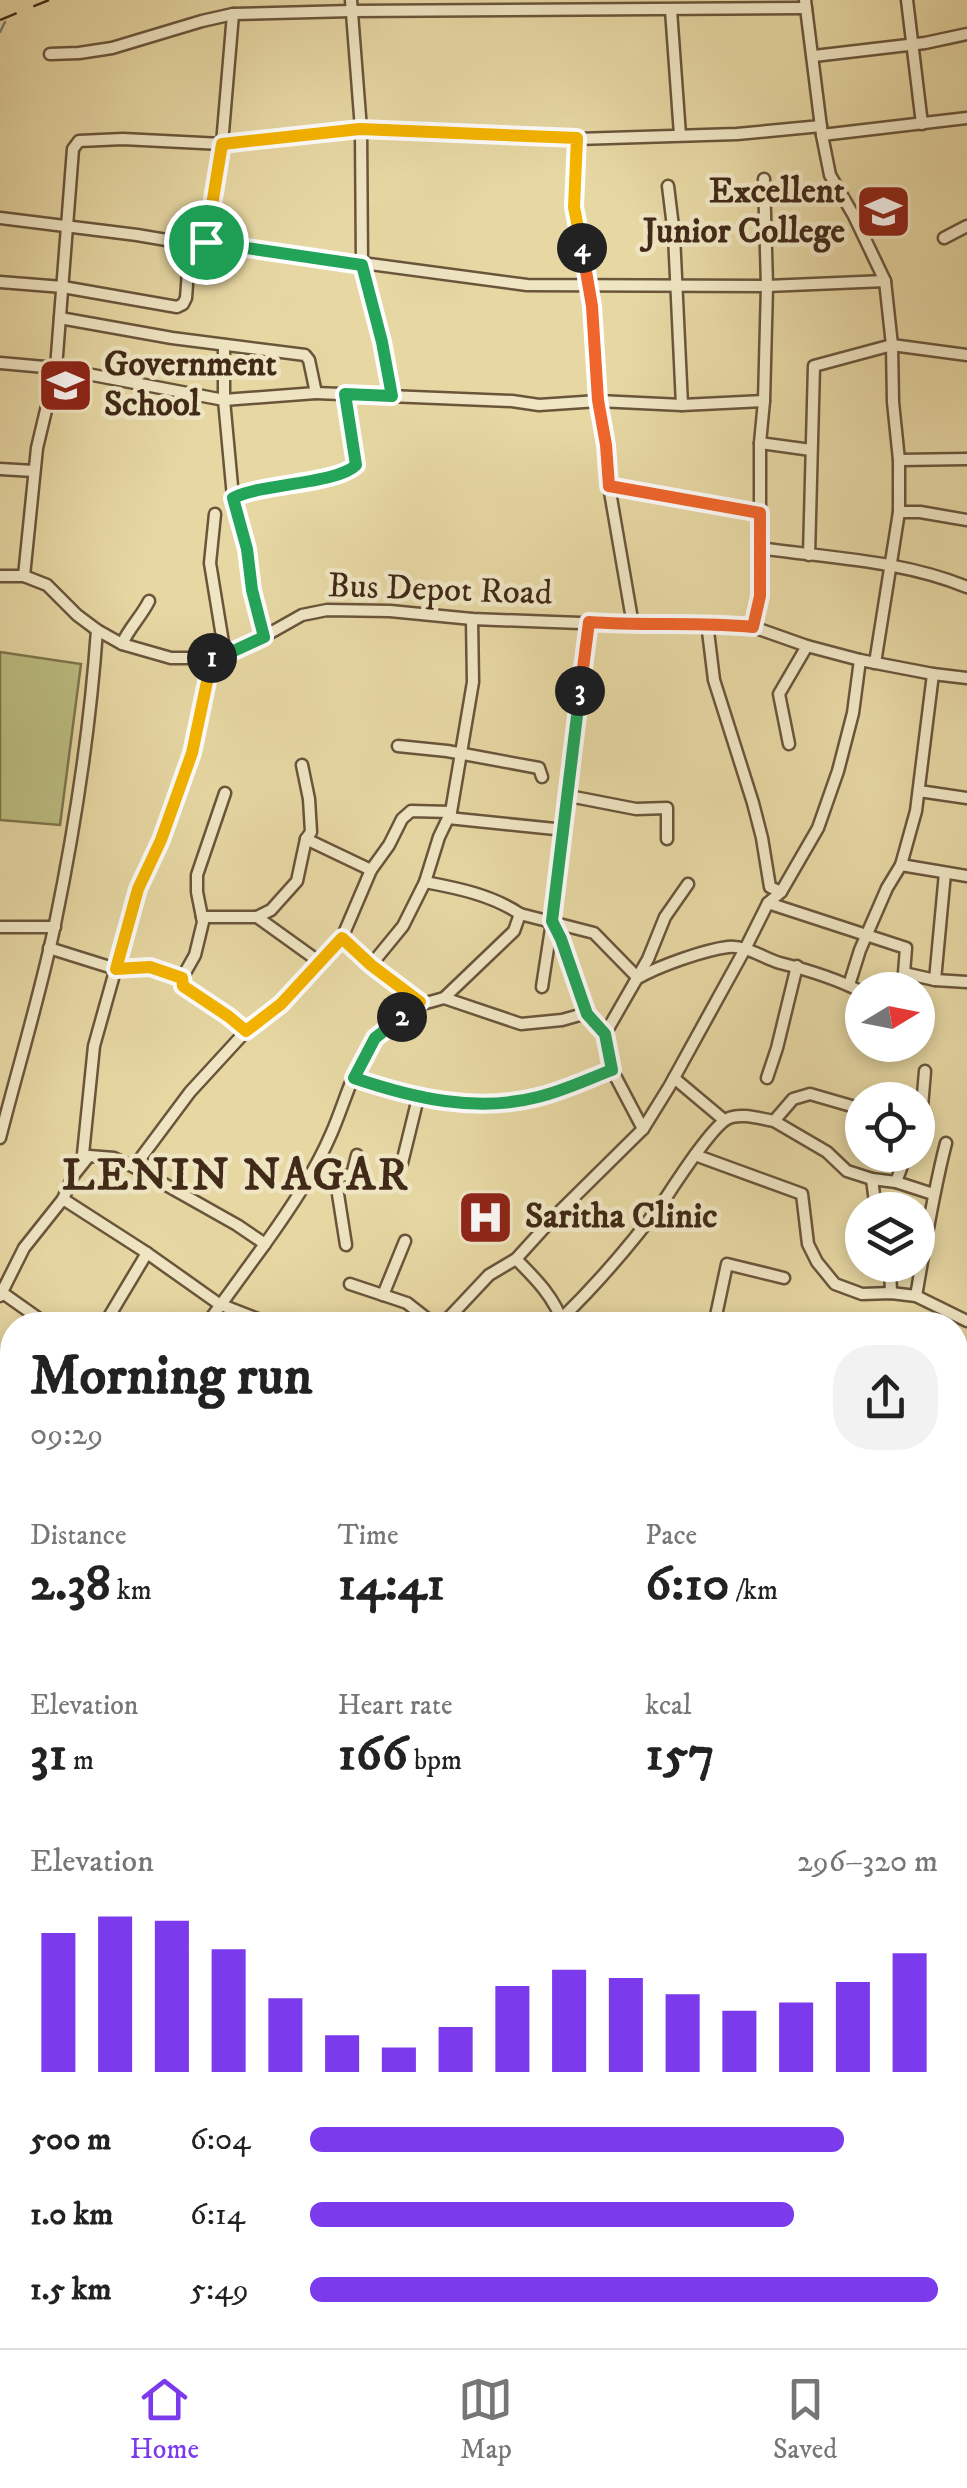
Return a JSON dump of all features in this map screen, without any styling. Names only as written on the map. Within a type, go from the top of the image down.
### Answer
[{"type":"street","points":[[907,0],[922,124]]},
{"type":"street","points":[[50,54],[112,48],[233,14],[351,5],[657,5],[671,10],[805,4],[830,175],[885,281],[892,345],[899,512],[875,663]]},
{"type":"street","points":[[351,5],[360,129],[362,265],[392,396]]},
{"type":"street","points":[[671,10],[680,136]]},
{"type":"street","points":[[206,242],[222,144],[233,14]]},
{"type":"street","points":[[814,56],[967,34]]},
{"type":"street","points":[[0,576],[24,576],[37,448],[56,368],[73,148],[79,140],[222,144],[360,129],[577,138],[680,136],[822,131],[967,118]]},
{"type":"street","points":[[577,138],[574,207],[592,306],[609,486],[633,626]]},
{"type":"street","points":[[753,627],[760,596],[760,443],[767,286],[764,179]]},
{"type":"street","points":[[668,186],[682,405]]},
{"type":"street","points":[[0,218],[527,285],[767,286],[885,281]]},
{"type":"street","points":[[944,238],[967,226]]},
{"type":"street","points":[[0,282],[63,287],[177,307],[186,298],[190,244]]},
{"type":"street","points":[[60,318],[305,355],[316,393]]},
{"type":"street","points":[[224,345],[224,400],[233,498],[264,637]]},
{"type":"street","points":[[808,555],[814,366],[892,345],[967,356]]},
{"type":"street","points":[[0,363],[56,368],[224,400],[316,393],[539,405],[598,400],[682,405],[764,400]]},
{"type":"street","points":[[233,498],[252,490],[336,475],[354,468],[356,458],[345,394]]},
{"type":"street","points":[[760,443],[811,450]]},
{"type":"street","points":[[899,460],[967,459]]},
{"type":"street","points":[[0,468],[34,472]]},
{"type":"street","points":[[609,486],[760,513]]},
{"type":"street","points":[[899,512],[967,520]]},
{"type":"street","points":[[215,514],[210,564],[225,655]]},
{"type":"street","points":[[759,548],[891,564],[967,587]]},
{"type":"street","name":"Bus Depot Road","points":[[24,576],[47,584],[77,615],[122,644],[171,658],[225,655],[302,614],[327,610],[390,611],[472,619],[753,627],[860,660],[967,678]]},
{"type":"street","points":[[122,644],[149,601]]},
{"type":"street","points":[[371,965],[403,926],[450,815],[473,682],[472,619]]},
{"type":"street","points":[[542,987],[589,622]]},
{"type":"street","points":[[707,623],[714,680],[753,803],[770,887],[781,892]]},
{"type":"street","points":[[0,1138],[54,927],[83,776],[97,630]]},
{"type":"street","points":[[789,744],[779,694],[807,646]]},
{"type":"street","points":[[82,1165],[94,1046],[138,889],[161,840],[192,753],[212,658]]},
{"type":"street","points":[[452,1312],[489,1276],[516,1260],[642,1129],[674,1078],[768,903],[781,892],[818,828],[853,713],[860,660]]},
{"type":"street","points":[[854,972],[887,888],[901,864],[916,811],[933,674]]},
{"type":"street","points":[[398,746],[539,768],[542,777]]},
{"type":"street","points":[[202,918],[256,917],[271,910],[297,880],[311,832],[302,765]]},
{"type":"street","points":[[918,791],[967,798]]},
{"type":"street","points":[[225,793],[197,875],[196,892],[203,922],[195,955],[182,978],[183,986],[246,1031]]},
{"type":"street","points":[[569,796],[636,810],[667,808],[667,839]]},
{"type":"street","points":[[134,1166],[190,1092],[342,938],[371,870],[411,811],[565,830]]},
{"type":"street","points":[[306,839],[371,870]]},
{"type":"street","points":[[901,864],[967,876]]},
{"type":"street","points":[[944,873],[935,980],[967,982]]},
{"type":"street","points":[[424,882],[455,886],[520,914],[594,933],[638,978]]},
{"type":"street","points":[[605,1034],[638,978],[665,917],[688,884]]},
{"type":"street","points":[[768,903],[906,948],[904,972]]},
{"type":"street","points":[[342,938],[371,965],[426,1003],[444,998],[514,931],[520,914]]},
{"type":"street","points":[[256,917],[321,962]]},
{"type":"street","points":[[552,921],[587,1014],[605,1034],[612,1070],[642,1129]]},
{"type":"street","points":[[0,927],[54,927]]},
{"type":"street","points":[[638,978],[656,968],[730,946],[845,984]]},
{"type":"street","points":[[49,948],[116,969],[150,967],[182,978]]},
{"type":"street","points":[[767,1078],[797,966]]},
{"type":"street","points":[[444,998],[521,1024],[587,1014]]},
{"type":"street","points":[[214,1312],[290,1210],[331,1134],[375,1038],[420,1002]]},
{"type":"street","points":[[354,1078],[418,1098],[496,1104],[542,1096],[612,1070]]},
{"type":"street","points":[[924,1082],[925,1071]]},
{"type":"street","points":[[674,1078],[724,1120]]},
{"type":"street","points":[[774,1121],[793,1100],[810,1094],[845,1105]]},
{"type":"street","points":[[402,1163],[418,1098]]},
{"type":"street","points":[[571,1312],[600,1282],[724,1120],[739,1116],[774,1121],[827,1152],[847,1171],[927,1192]]},
{"type":"street","points":[[934,1192],[946,1143]]},
{"type":"street","points":[[309,1177],[352,1175],[357,1155]]},
{"type":"street","points":[[29,1312],[1,1293],[24,1248],[63,1199],[73,1176],[89,1156],[114,1158],[134,1166],[265,1244]]},
{"type":"street","points":[[695,1156],[802,1194],[808,1244],[835,1284],[862,1294],[916,1296],[949,1312]]},
{"type":"street","points":[[896,1182],[900,1172]]},
{"type":"street","points":[[335,1175],[346,1245]]},
{"type":"street","points":[[872,1178],[874,1192]]},
{"type":"street","points":[[63,1199],[219,1304],[240,1312]]},
{"type":"street","points":[[382,1294],[405,1241]]},
{"type":"street","points":[[112,1312],[147,1253]]},
{"type":"street","points":[[516,1260],[544,1289],[557,1312]]},
{"type":"street","points":[[717,1312],[727,1264],[784,1278]]},
{"type":"street","points":[[891,1282],[891,1293]]},
{"type":"street","points":[[916,1296],[919,1282]]},
{"type":"street","points":[[350,1284],[406,1303],[420,1312]]},
{"type":"green space","points":[[0,652],[81,664],[60,825],[0,820]]},
{"type":"waterway","points":[[0,32],[5,22]]},
{"type":"railway","points":[[0,20],[49,0]]},
{"type":"place","name":"Excellent Junior College","points":[[884,212]]},
{"type":"place","name":"Government School","points":[[65,385]]},
{"type":"place","name":"Saritha Clinic","points":[[486,1217]]},
{"type":"district","name":"LENIN NAGAR","points":[[236,1176]]},
{"type":"route","points":[[360,129],[577,138],[574,207],[592,306],[609,486],[760,513],[760,596],[753,627],[589,622],[552,921],[587,1014],[605,1034],[612,1070],[542,1096],[496,1104],[418,1098],[354,1078],[375,1038],[420,1002],[342,938],[281,1004],[246,1031],[183,986],[182,978],[150,967],[116,969],[138,889],[161,840],[192,753],[212,658],[264,637],[233,498],[252,490],[352,470],[356,465],[345,394],[392,396],[362,265],[206,242],[222,144],[360,129]]}]
